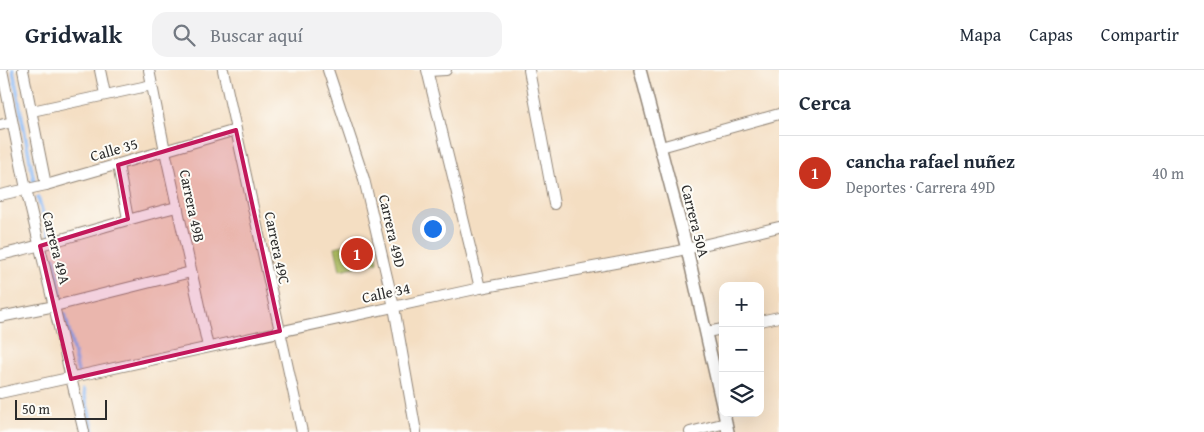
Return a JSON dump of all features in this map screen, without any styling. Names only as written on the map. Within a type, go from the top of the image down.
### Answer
[{"type":"street","name":"Carrera 49A","points":[[2,70],[26,189],[84,432]]},
{"type":"street","points":[[23,70],[46,186]]},
{"type":"street","points":[[100,70],[105,94]]},
{"type":"street","name":"Carrera 49B","points":[[149,70],[208,347]]},
{"type":"street","name":"Carrera 49C","points":[[223,70],[302,432]]},
{"type":"street","name":"Carrera 49D","points":[[328,70],[364,179],[394,307],[416,432]]},
{"type":"street","points":[[446,70],[427,71],[480,288]]},
{"type":"street","points":[[529,70],[554,204]]},
{"type":"street","name":"Carrera 50A","points":[[640,70],[687,249],[719,391]]},
{"type":"street","points":[[32,111],[152,85]]},
{"type":"street","points":[[661,147],[779,114]]},
{"type":"street","points":[[0,125],[12,122]]},
{"type":"street","name":"Calle 35","points":[[0,196],[46,186],[236,130]]},
{"type":"street","points":[[118,165],[128,219]]},
{"type":"street","points":[[0,255],[40,246],[128,219],[177,207]]},
{"type":"street","name":"Calle 34","points":[[0,393],[480,288],[687,249],[779,227]]},
{"type":"street","points":[[0,317],[55,306],[191,272]]},
{"type":"street","points":[[764,320],[779,317]]},
{"type":"street","points":[[706,332],[719,330]]},
{"type":"street","points":[[690,432],[726,423]]},
{"type":"highlighted area","points":[[236,130],[280,331],[71,379],[40,246],[128,219],[118,165]]},
{"type":"green space","points":[[373,238],[378,262],[340,270],[335,247]]},
{"type":"waterway","points":[[13,70],[34,182]]},
{"type":"waterway","points":[[38,198],[51,240]]},
{"type":"waterway","points":[[54,258],[61,297]]},
{"type":"waterway","points":[[65,314],[78,372]]},
{"type":"waterway","points":[[83,390],[94,432]]},
{"type":"place","name":"cancha rafael nuñez","points":[[357,254]]}]
